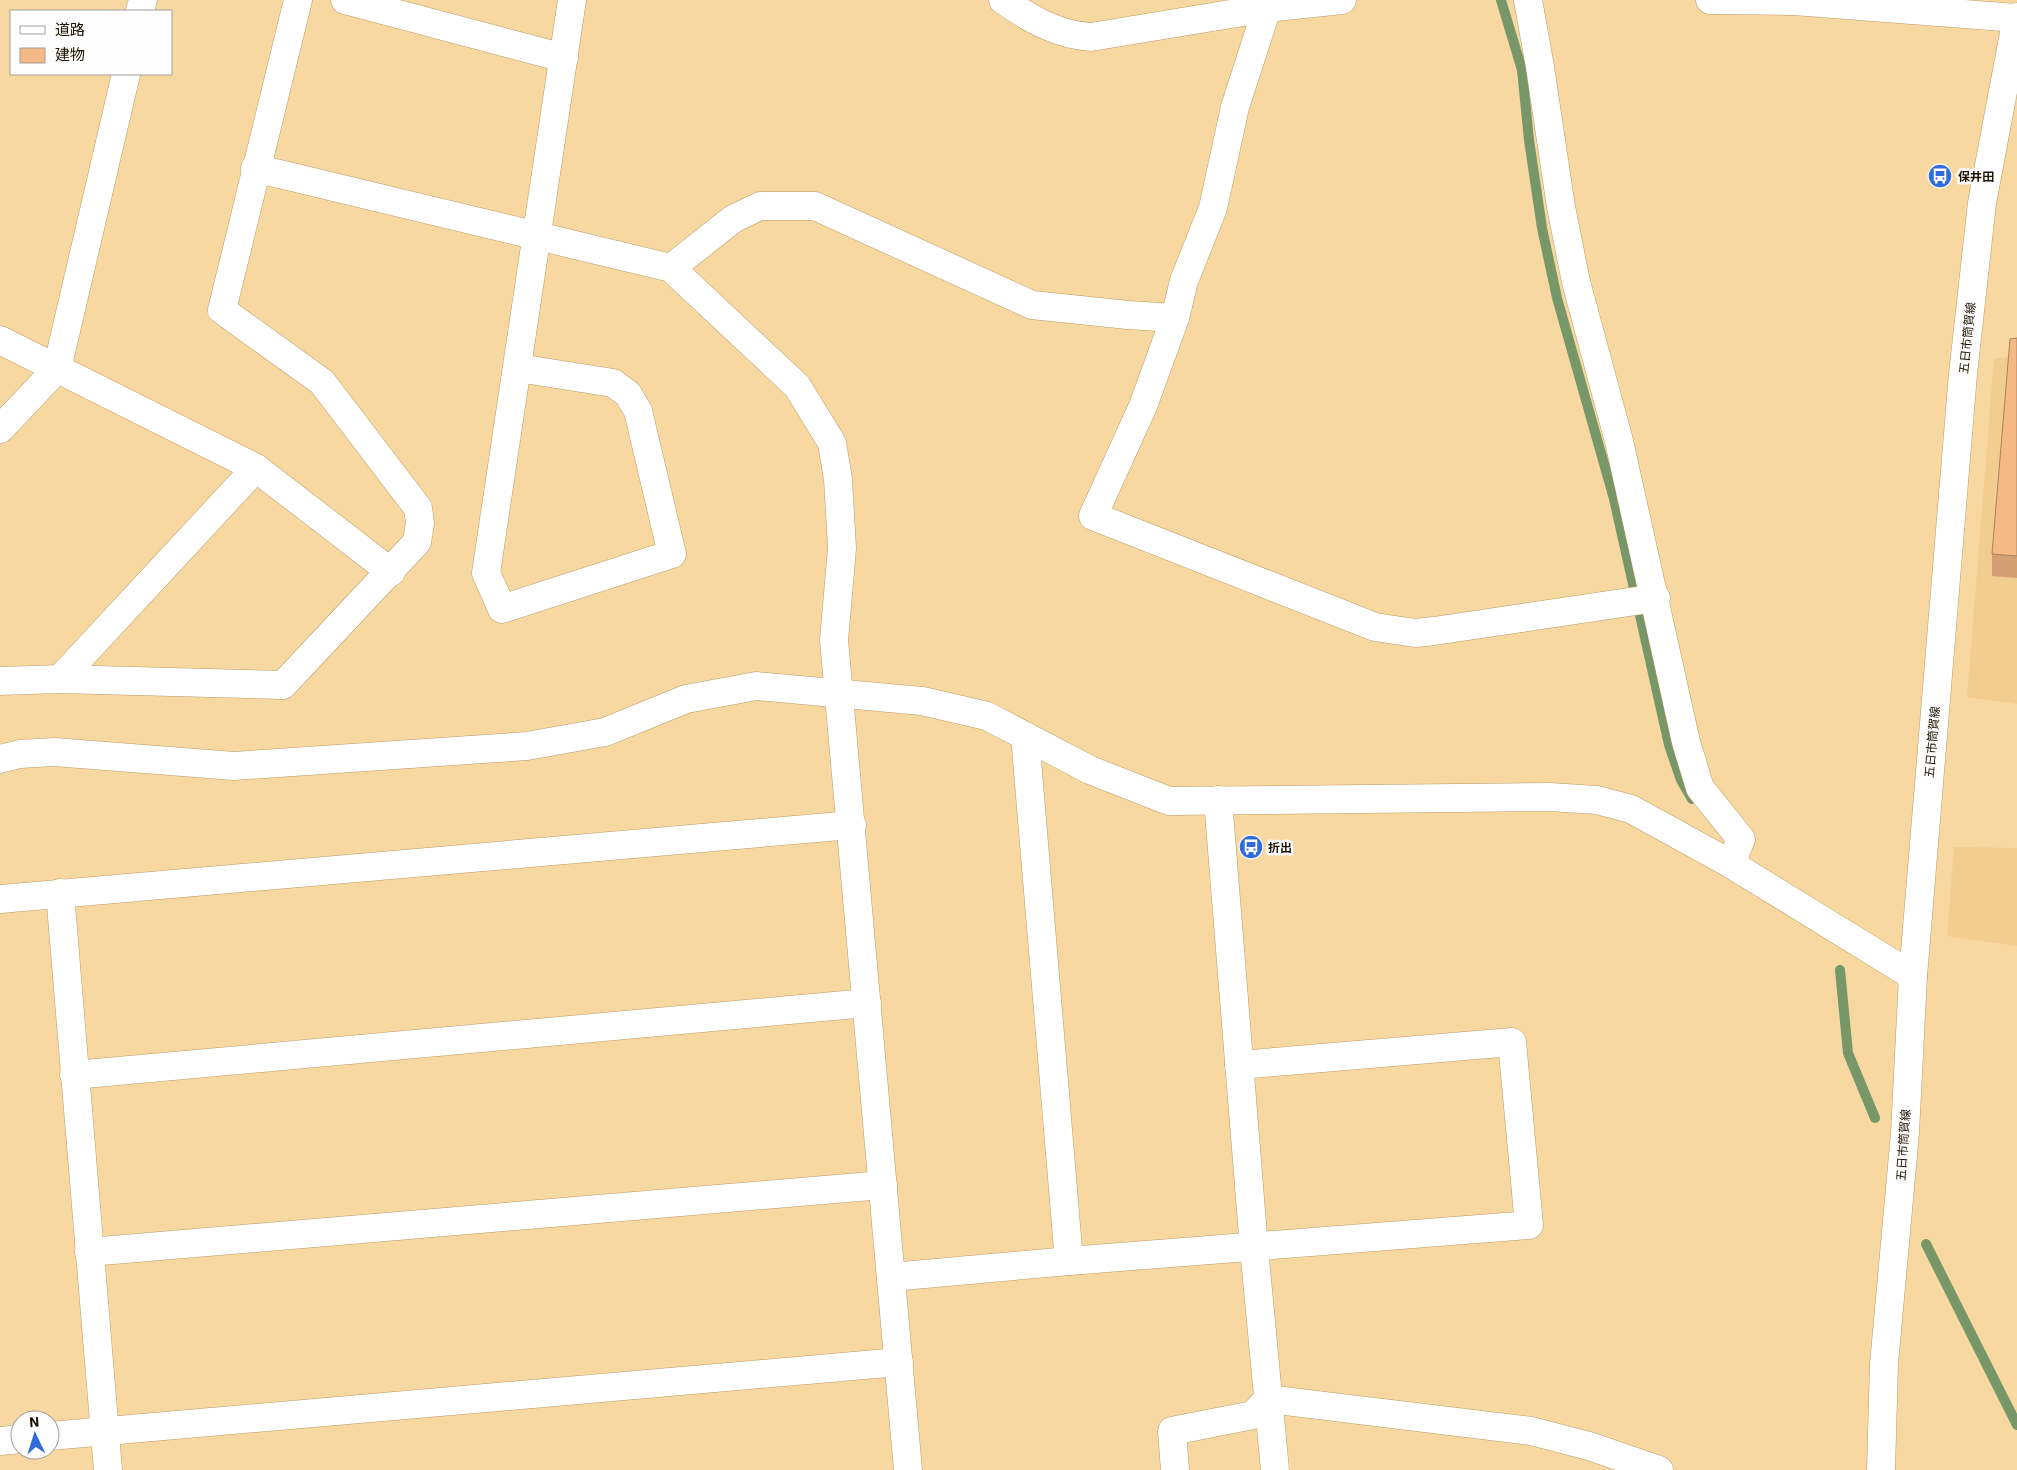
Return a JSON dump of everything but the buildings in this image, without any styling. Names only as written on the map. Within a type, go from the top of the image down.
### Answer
[{"type":"street","points":[[0,682],[60,679],[283,685],[391,572],[417,542],[420,523],[418,508],[322,382],[222,310],[255,168],[298,0]]},
{"type":"street","points":[[345,0],[564,58]]},
{"type":"street","points":[[518,368],[613,383],[628,394],[638,411],[672,554],[502,609],[486,573],[572,0]]},
{"type":"street","points":[[1003,0],[1046,26],[1071,36],[1091,37],[1267,8],[1342,0]]},
{"type":"street","points":[[1528,0],[1561,207],[1576,282],[1619,441],[1644,600],[1700,788],[1741,839],[1732,864]]},
{"type":"street","points":[[1710,0],[1794,0],[2017,18]]},
{"type":"street","points":[[1267,8],[1235,107],[1213,208],[1184,281],[1175,318],[1144,406],[1092,516],[1375,627],[1396,632],[1434,631],[1644,600]]},
{"type":"street","name":"五日市筒賀線","points":[[1881,1470],[1884,1364],[1905,1133],[1912,976],[1966,346],[1982,203],[2017,18]]},
{"type":"street","points":[[0,429],[57,369],[126,75]]},
{"type":"street","points":[[255,168],[671,268],[797,386],[832,444],[838,479],[842,548],[834,640],[852,825],[908,1470]]},
{"type":"street","points":[[671,268],[733,219],[760,206],[815,206],[1032,305],[1175,318]]},
{"type":"street","points":[[0,340],[256,468],[391,572]]},
{"type":"street","points":[[60,679],[256,468]]},
{"type":"street","points":[[0,759],[20,754],[54,752],[234,766],[527,746],[605,732],[686,700],[756,686],[922,701],[987,716],[1090,770],[1169,800],[1549,797],[1597,800],[1631,809],[1732,864],[1912,976]]},
{"type":"street","points":[[1025,736],[1069,1261]]},
{"type":"street","points":[[1218,800],[1254,1248],[1275,1470]]},
{"type":"street","points":[[0,899],[852,825]]},
{"type":"street","points":[[60,893],[108,1470]]},
{"type":"street","points":[[74,1075],[867,1003]]},
{"type":"street","points":[[891,1277],[1069,1261],[1530,1225],[1512,1042],[1239,1065]]},
{"type":"street","points":[[89,1252],[883,1185]]},
{"type":"street","points":[[60,1435],[898,1362]]},
{"type":"street","points":[[1175,1470],[1172,1431],[1253,1416],[1268,1399]]},
{"type":"street","points":[[1268,1399],[1531,1431],[1590,1446],[1659,1470]]},
{"type":"shaded area","points":[[2017,355],[2017,704],[1967,697],[1994,359]]},
{"type":"shaded area","points":[[1954,847],[2017,848],[2017,946],[1947,936]]},
{"type":"waterway","points":[[1501,0],[1522,70],[1529,140],[1542,228],[1557,298],[1614,499],[1669,745],[1681,780],[1692,799]]},
{"type":"waterway","points":[[1840,970],[1848,1053],[1875,1118]]},
{"type":"waterway","points":[[1926,1244],[2017,1425]]},
{"type":"place","name":"保井田","points":[[1940,176]]},
{"type":"place","name":"折出","points":[[1251,847]]}]
